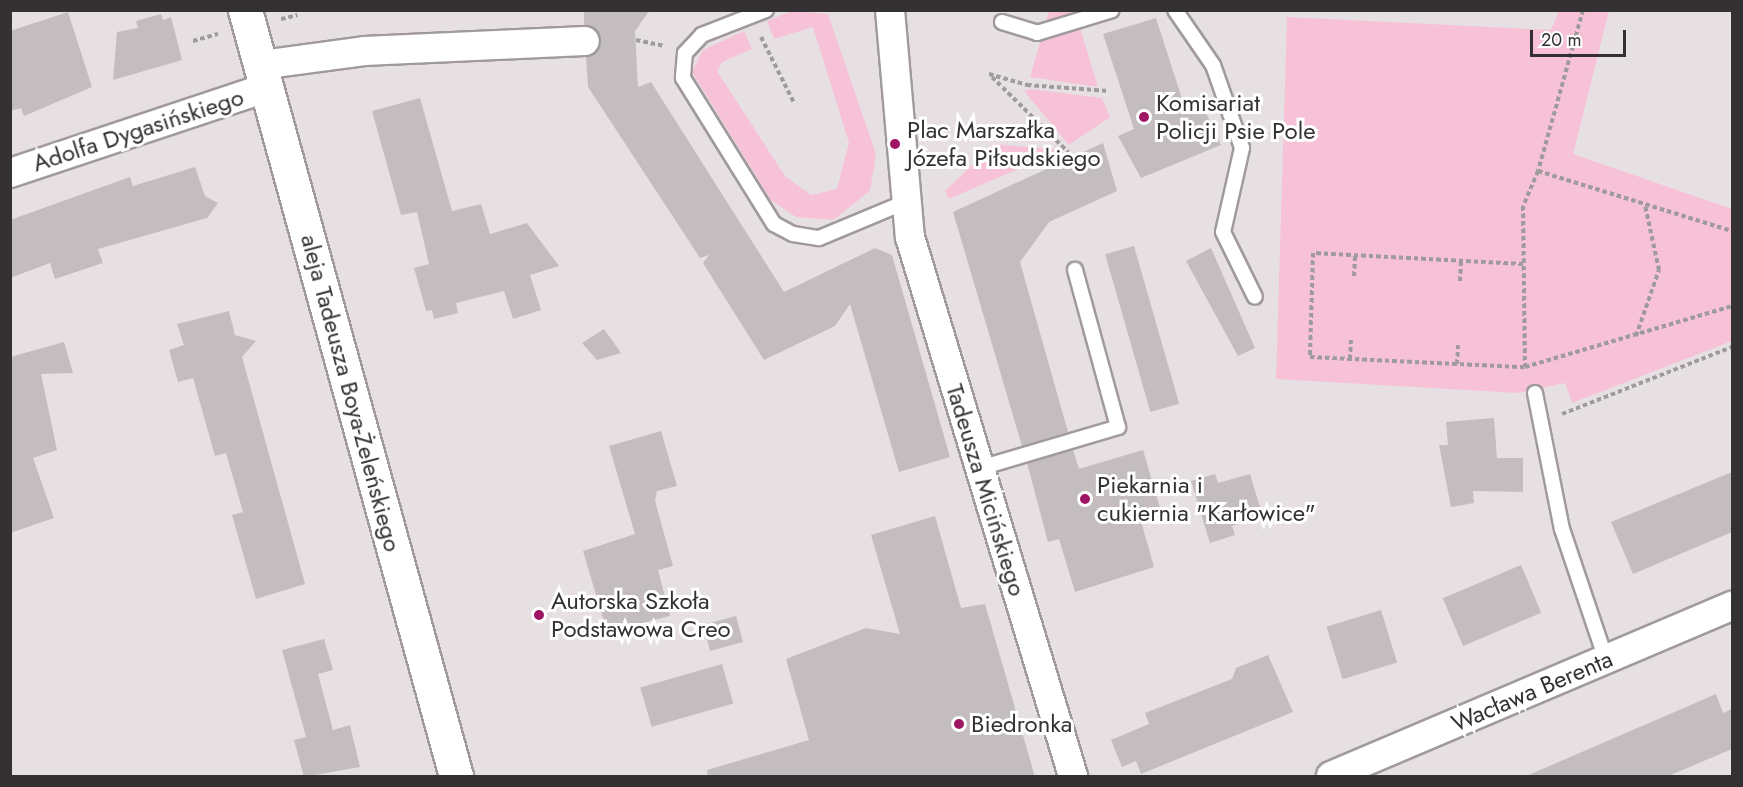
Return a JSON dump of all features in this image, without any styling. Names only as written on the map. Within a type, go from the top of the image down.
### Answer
[{"type":"street","points":[[890,10],[903,203]]},
{"type":"street","name":"aleja Tadeusza Boya-Żeleńskiego","points":[[234,22],[263,77],[456,777]]},
{"type":"street","name":"Adolfa Dygasińskiego","points":[[10,173],[263,77],[309,56],[585,41]]},
{"type":"street","name":"Tadeusza Micińskiego","points":[[903,203],[1073,777]]},
{"type":"street","name":"Wacława Berenta","points":[[1331,777],[1732,606]]},
{"type":"lane","points":[[766,10],[702,35],[685,53],[682,78],[774,224],[793,234],[819,238],[903,203]]},
{"type":"lane","points":[[1002,22],[1037,33],[1112,10]]},
{"type":"lane","points":[[1175,10],[1214,65],[1242,148],[1223,232],[1255,297]]},
{"type":"lane","points":[[980,468],[1118,427],[1075,270]]},
{"type":"lane","points":[[1535,393],[1562,529],[1606,660]]},
{"type":"path","points":[[1525,367],[1523,206],[1538,171],[1583,10]]},
{"type":"path","points":[[751,16],[794,104]]},
{"type":"path","points":[[193,41],[234,22]]},
{"type":"path","points":[[636,40],[685,53]]},
{"type":"path","points":[[1068,152],[989,74],[1027,85],[1109,91]]},
{"type":"path","points":[[1538,171],[1732,231]]},
{"type":"path","points":[[1636,336],[1659,270],[1645,205]]},
{"type":"path","points":[[1523,264],[1313,253],[1310,357],[1525,367],[1732,306]]},
{"type":"path","points":[[1354,276],[1355,256]]},
{"type":"path","points":[[1460,281],[1461,262]]},
{"type":"path","points":[[1350,359],[1351,340]]},
{"type":"path","points":[[1456,364],[1458,345]]},
{"type":"path","points":[[1542,422],[1731,347]]},
{"type":"shaded area","points":[[792,11],[828,14],[876,154],[870,191],[833,220],[796,217],[771,200],[692,72],[703,50],[744,31],[752,49],[722,62],[717,71],[785,176],[811,195],[837,189],[849,143],[813,27],[774,39],[767,21]]},
{"type":"shaded area","points":[[1049,11],[1075,11],[1098,87],[1030,77]]},
{"type":"shaded area","points":[[1559,11],[1609,11],[1573,154],[1732,209],[1732,341],[1572,403],[1565,383],[1518,393],[1276,379],[1287,17],[1551,30]]},
{"type":"shaded area","points":[[1031,89],[1102,98],[1110,117],[1069,145],[1024,91]]},
{"type":"shaded area","points":[[994,144],[1062,150],[949,199],[945,191]]},
{"type":"building","points":[[584,10],[650,10],[635,31],[638,87],[651,82],[784,292],[875,248],[892,255],[950,457],[899,472],[850,304],[835,326],[764,360],[703,263],[709,255],[700,258],[588,87],[586,57],[599,49],[601,40],[584,25]]},
{"type":"building","points":[[68,12],[92,87],[24,116],[21,108],[10,111],[10,31]]},
{"type":"building","points":[[161,14],[163,20],[171,17],[182,60],[113,80],[117,32],[138,28],[136,21]]},
{"type":"building","points":[[1156,18],[1185,108],[1201,102],[1221,145],[1141,178],[1118,136],[1134,129],[1103,34]]},
{"type":"building","points":[[420,98],[452,211],[481,204],[490,234],[527,223],[559,266],[530,275],[541,310],[513,319],[504,291],[456,303],[458,313],[434,319],[432,310],[426,311],[414,268],[429,264],[417,212],[401,215],[372,111]]},
{"type":"building","points":[[1103,143],[1117,191],[1049,222],[1020,262],[1068,432],[1022,446],[953,212]]},
{"type":"building","points":[[195,167],[205,196],[218,203],[207,218],[98,249],[103,263],[55,279],[50,263],[10,278],[10,220],[130,177],[133,186]]},
{"type":"building","points":[[1134,246],[1179,404],[1150,412],[1105,254]]},
{"type":"building","points":[[1211,248],[1255,348],[1238,356],[1186,261]]},
{"type":"building","points":[[229,311],[235,335],[256,341],[242,357],[305,584],[256,599],[232,515],[243,512],[226,453],[215,456],[193,378],[178,382],[169,350],[184,345],[177,324]]},
{"type":"building","points":[[604,329],[621,353],[597,360],[582,343]]},
{"type":"building","points":[[64,342],[73,373],[41,374],[57,450],[33,458],[54,518],[10,533],[10,357]]},
{"type":"building","points":[[1494,418],[1497,458],[1523,458],[1523,492],[1473,491],[1474,503],[1451,507],[1439,445],[1448,445],[1446,422]]},
{"type":"building","points":[[661,431],[677,486],[657,491],[655,501],[673,566],[658,570],[670,616],[607,632],[583,551],[635,534],[609,446]]},
{"type":"building","points":[[1073,450],[1079,469],[1143,450],[1160,508],[1139,514],[1154,567],[1075,592],[1059,539],[1048,542],[1027,463]]},
{"type":"building","points":[[1732,472],[1732,532],[1633,574],[1611,522]]},
{"type":"building","points":[[1215,474],[1218,483],[1250,474],[1263,517],[1232,526],[1235,535],[1210,543],[1191,481]]},
{"type":"building","points":[[935,516],[961,608],[985,604],[1035,777],[708,777],[707,770],[809,740],[786,659],[866,628],[900,634],[871,535]]},
{"type":"building","points":[[1521,565],[1541,613],[1463,646],[1443,598]]},
{"type":"building","points":[[1381,610],[1397,663],[1343,679],[1326,627]]},
{"type":"building","points":[[736,616],[743,642],[710,651],[703,625]]},
{"type":"building","points":[[324,639],[333,670],[318,674],[333,730],[350,725],[360,767],[304,777],[294,740],[306,737],[282,650]]},
{"type":"building","points":[[1268,655],[1293,712],[1141,774],[1136,761],[1122,767],[1111,740],[1149,724],[1145,713],[1232,679],[1236,668]]},
{"type":"building","points":[[722,664],[733,703],[652,727],[640,687]]},
{"type":"building","points":[[1716,694],[1723,713],[1732,709],[1732,749],[1666,777],[1524,777]]},
{"type":"place","name":"Komisariat Policji Psie Pole","points":[[1144,117]]},
{"type":"place","name":"Plac Marszałka Józefa Piłsudskiego","points":[[895,144]]},
{"type":"place","name":"Piekarnia i cukiernia \"Karłowice\"","points":[[1085,499]]},
{"type":"place","name":"Autorska Szkoła Podstawowa Creo","points":[[539,615]]},
{"type":"place","name":"Biedronka","points":[[959,724]]}]
